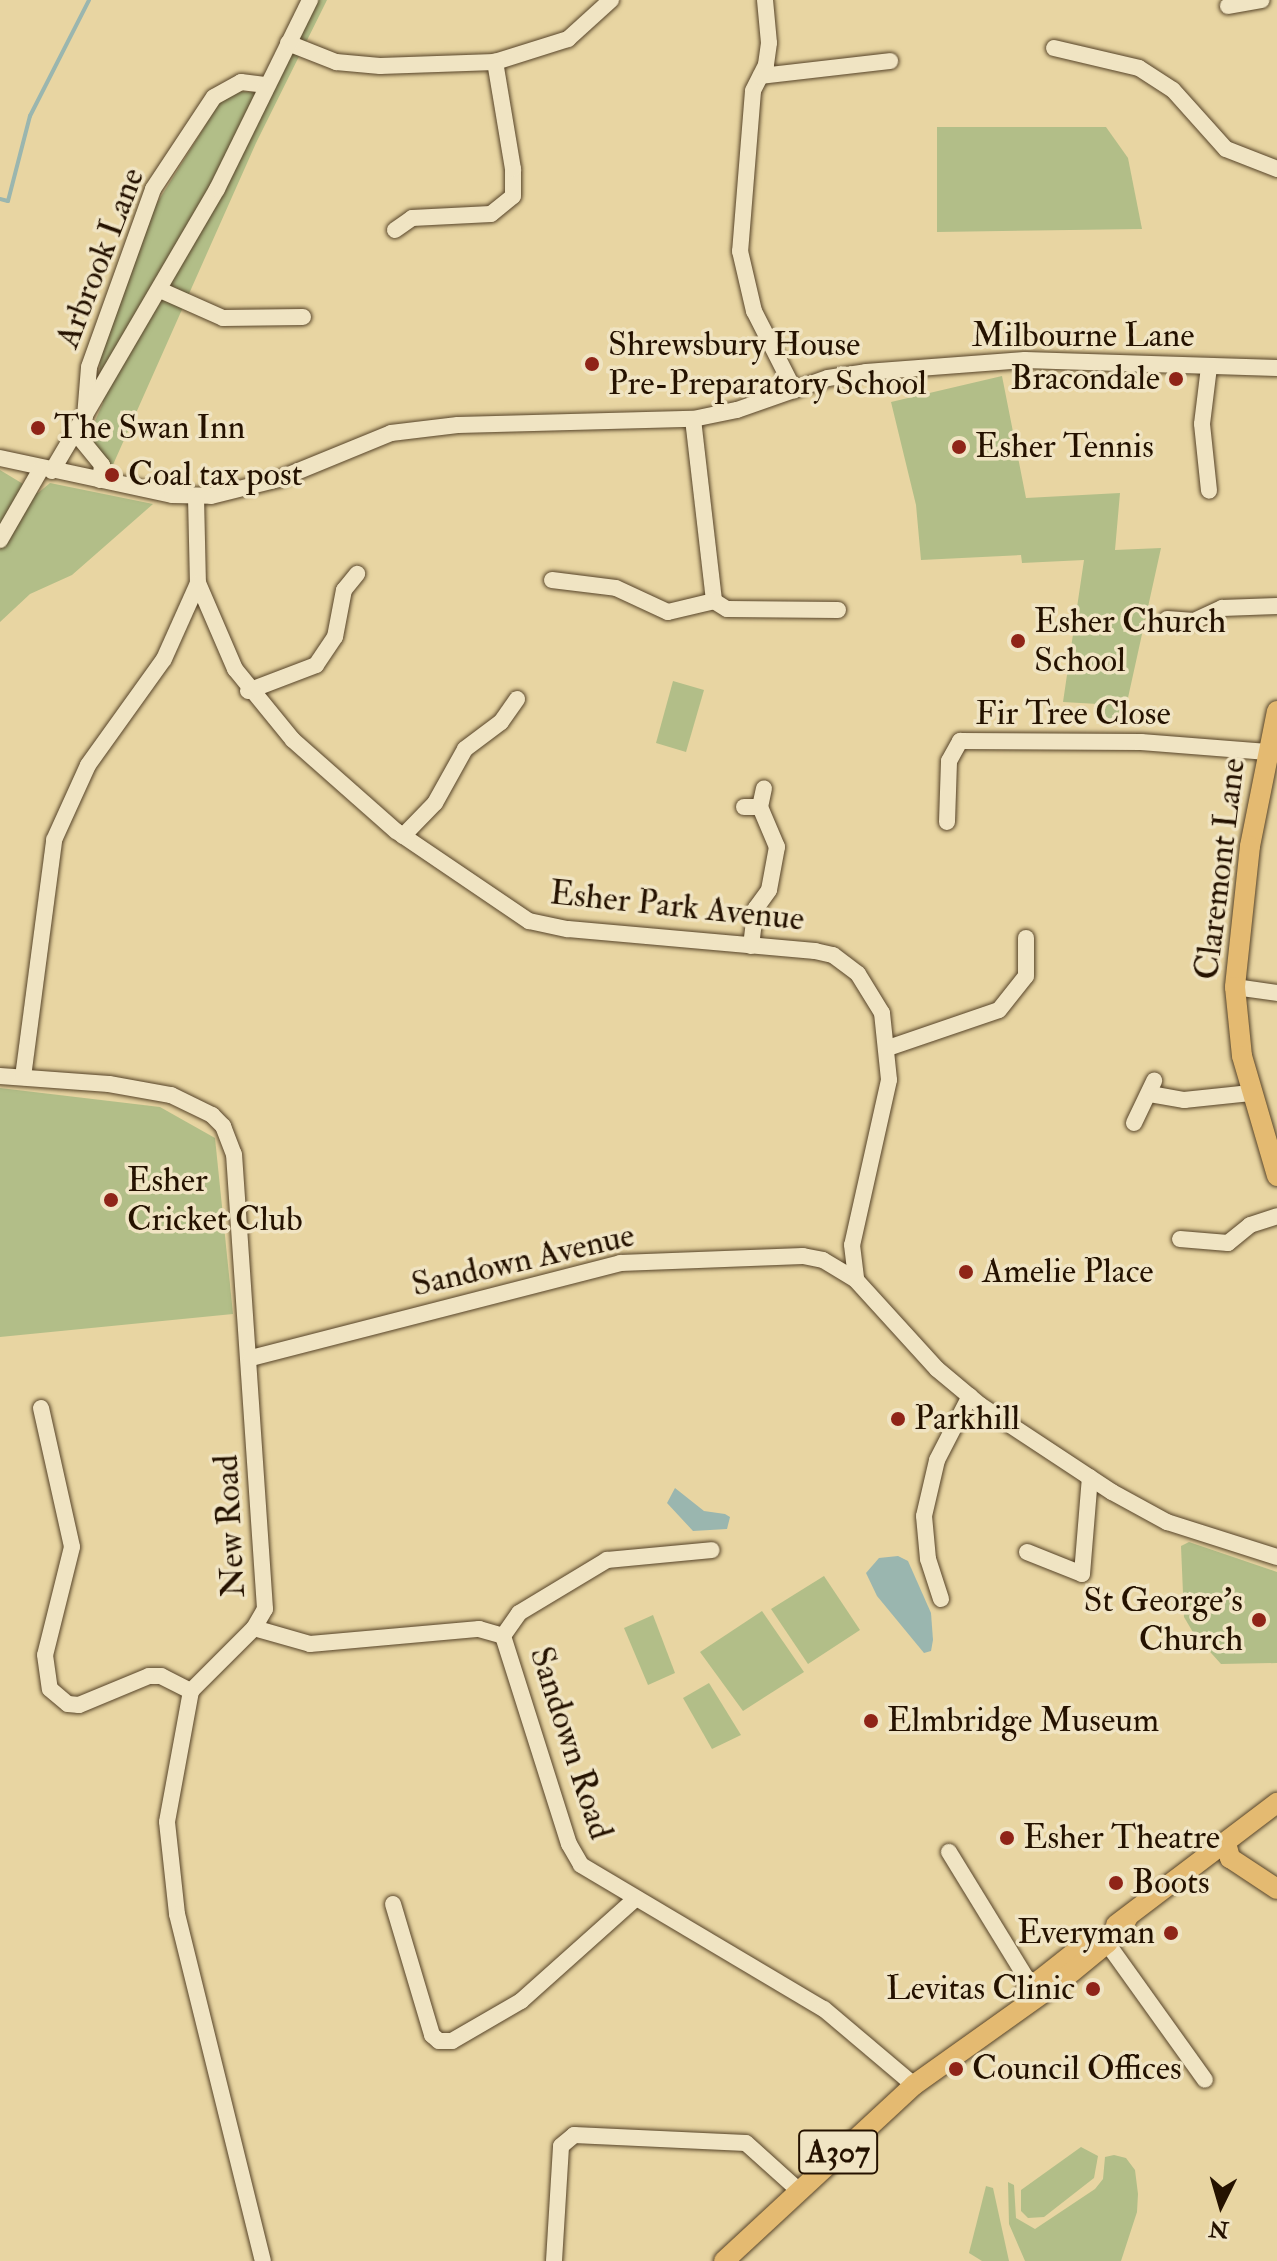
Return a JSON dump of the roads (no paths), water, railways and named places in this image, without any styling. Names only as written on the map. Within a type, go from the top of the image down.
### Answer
[{"type":"main road","name":"Claremont Lane","points":[[1277,711],[1242,899],[1235,987],[1237,1031],[1251,1093],[1277,1176]]},
{"type":"main road","name":"A307","points":[[724,2261],[797,2189],[914,2085],[994,2026],[1277,1803]]},
{"type":"main road","points":[[1226,1843],[1226,1854],[1252,1877]]},
{"type":"main road","points":[[1197,1866],[1252,1877],[1277,1889]]},
{"type":"main road","name":"A307","points":[[1035,1992],[1107,1943],[1127,1919]]},
{"type":"street","name":"Arbrook Lane","points":[[0,540],[85,417],[160,290],[310,0]]},
{"type":"street","points":[[288,43],[336,62],[380,66],[495,62],[568,39],[611,0]]},
{"type":"street","points":[[765,0],[770,28],[761,76],[753,91],[742,275],[754,311],[794,390]]},
{"type":"street","points":[[1228,6],[1261,0]]},
{"type":"street","points":[[1054,48],[1139,68],[1173,90],[1226,149],[1277,169]]},
{"type":"street","points":[[761,76],[890,61]]},
{"type":"street","points":[[395,230],[412,218],[491,214],[513,196],[495,62]]},
{"type":"street","name":"Arbrook Lane","points":[[85,417],[89,367],[153,189],[214,97],[241,82],[267,85]]},
{"type":"street","points":[[160,290],[223,318],[303,317]]},
{"type":"street","name":"Milbourne Lane","points":[[0,458],[46,470],[196,497],[249,488],[365,442],[418,428],[693,419],[737,410],[794,390],[866,372],[1025,360],[1277,368]]},
{"type":"street","points":[[1209,367],[1202,424],[1209,491]]},
{"type":"street","points":[[693,419],[714,601]]},
{"type":"street","points":[[75,432],[102,465],[100,480]]},
{"type":"street","name":"Esher Park Avenue","points":[[196,497],[198,583],[214,626],[248,691],[322,768],[403,836],[529,921],[568,929],[815,951],[847,964],[876,999],[888,1048],[887,1097],[852,1245],[856,1280]]},
{"type":"street","points":[[248,691],[316,665],[335,637],[344,590],[357,574]]},
{"type":"street","points":[[552,580],[616,588],[668,612],[714,601],[727,609],[838,610]]},
{"type":"street","points":[[23,1077],[54,840],[88,765],[164,659],[198,583]]},
{"type":"street","points":[[1167,619],[1194,621],[1222,608],[1277,606]]},
{"type":"street","points":[[403,836],[435,803],[465,749],[501,722],[517,699]]},
{"type":"street","name":"Fir Tree Close","points":[[947,822],[949,761],[960,741],[1141,742],[1268,752]]},
{"type":"street","points":[[751,946],[756,908],[769,890],[777,847],[752,807],[764,788]]},
{"type":"street","points":[[888,1048],[914,1043],[999,1010],[1026,976],[1026,938]]},
{"type":"street","points":[[1235,987],[1277,993]]},
{"type":"street","name":"New Road","points":[[0,1076],[153,1091],[200,1107],[223,1126],[234,1154],[267,1586],[265,1609],[254,1628],[191,1691]]},
{"type":"street","points":[[1134,1123],[1152,1088],[1175,1100],[1251,1093]]},
{"type":"street","points":[[1180,1239],[1228,1243],[1250,1225],[1277,1216]]},
{"type":"street","points":[[823,1260],[852,1245]]},
{"type":"street","name":"Sandown Avenue","points":[[251,1358],[620,1263],[780,1256],[823,1260],[856,1280]]},
{"type":"street","points":[[856,1280],[937,1369],[970,1396],[1090,1477],[1167,1522],[1277,1557]]},
{"type":"street","points":[[941,1599],[928,1559],[924,1516],[937,1460],[970,1396]]},
{"type":"street","points":[[49,1417],[72,1547],[45,1655],[50,1689],[68,1704],[79,1705],[149,1676],[161,1676],[191,1691],[167,1822],[170,1874],[263,2261]]},
{"type":"street","points":[[1027,1552],[1082,1579],[1090,1477]]},
{"type":"street","points":[[503,1636],[519,1613],[607,1560],[712,1550]]},
{"type":"street","points":[[691,1551],[692,1570]]},
{"type":"street","name":"Sandown Road","points":[[254,1628],[310,1644],[479,1629],[503,1636],[574,1857],[636,1898],[824,2009],[914,2085]]},
{"type":"street","points":[[949,1852],[1035,1992]]},
{"type":"street","points":[[393,1904],[428,2024],[439,2041],[452,2041],[533,1993],[636,1898]]},
{"type":"street","points":[[1107,1943],[1205,2080]]},
{"type":"street","points":[[554,2261],[561,2146],[574,2135],[746,2143],[797,2189]]},
{"type":"water","points":[[675,1488],[704,1511],[730,1517],[727,1529],[693,1531],[667,1503]]},
{"type":"water","points":[[898,1556],[908,1561],[931,1613],[931,1651],[924,1653],[877,1596],[866,1573],[879,1558]]},
{"type":"waterway","points":[[0,199],[8,201],[30,116],[89,0]]},
{"type":"place","name":"Shrewsbury House Pre-Preparatory School","points":[[592,364]]},
{"type":"place","name":"Bracondale","points":[[1176,379]]},
{"type":"place","name":"The Swan Inn","points":[[38,428]]},
{"type":"place","name":"Esher Tennis","points":[[959,447]]},
{"type":"place","name":"Coal tax post","points":[[112,475]]},
{"type":"place","name":"Esher Church School","points":[[1018,641]]},
{"type":"place","name":"Esher Cricket Club","points":[[111,1200]]},
{"type":"place","name":"Amelie Place","points":[[966,1272]]},
{"type":"place","name":"Parkhill","points":[[898,1419]]},
{"type":"place","name":"St George's Church","points":[[1259,1620]]},
{"type":"place","name":"Elmbridge Museum","points":[[871,1721]]},
{"type":"place","name":"Esher Theatre","points":[[1007,1838]]},
{"type":"place","name":"Boots","points":[[1116,1883]]},
{"type":"place","name":"Everyman","points":[[1171,1933]]},
{"type":"place","name":"Levitas Clinic","points":[[1093,1989]]},
{"type":"place","name":"Council Offices","points":[[956,2069]]}]
